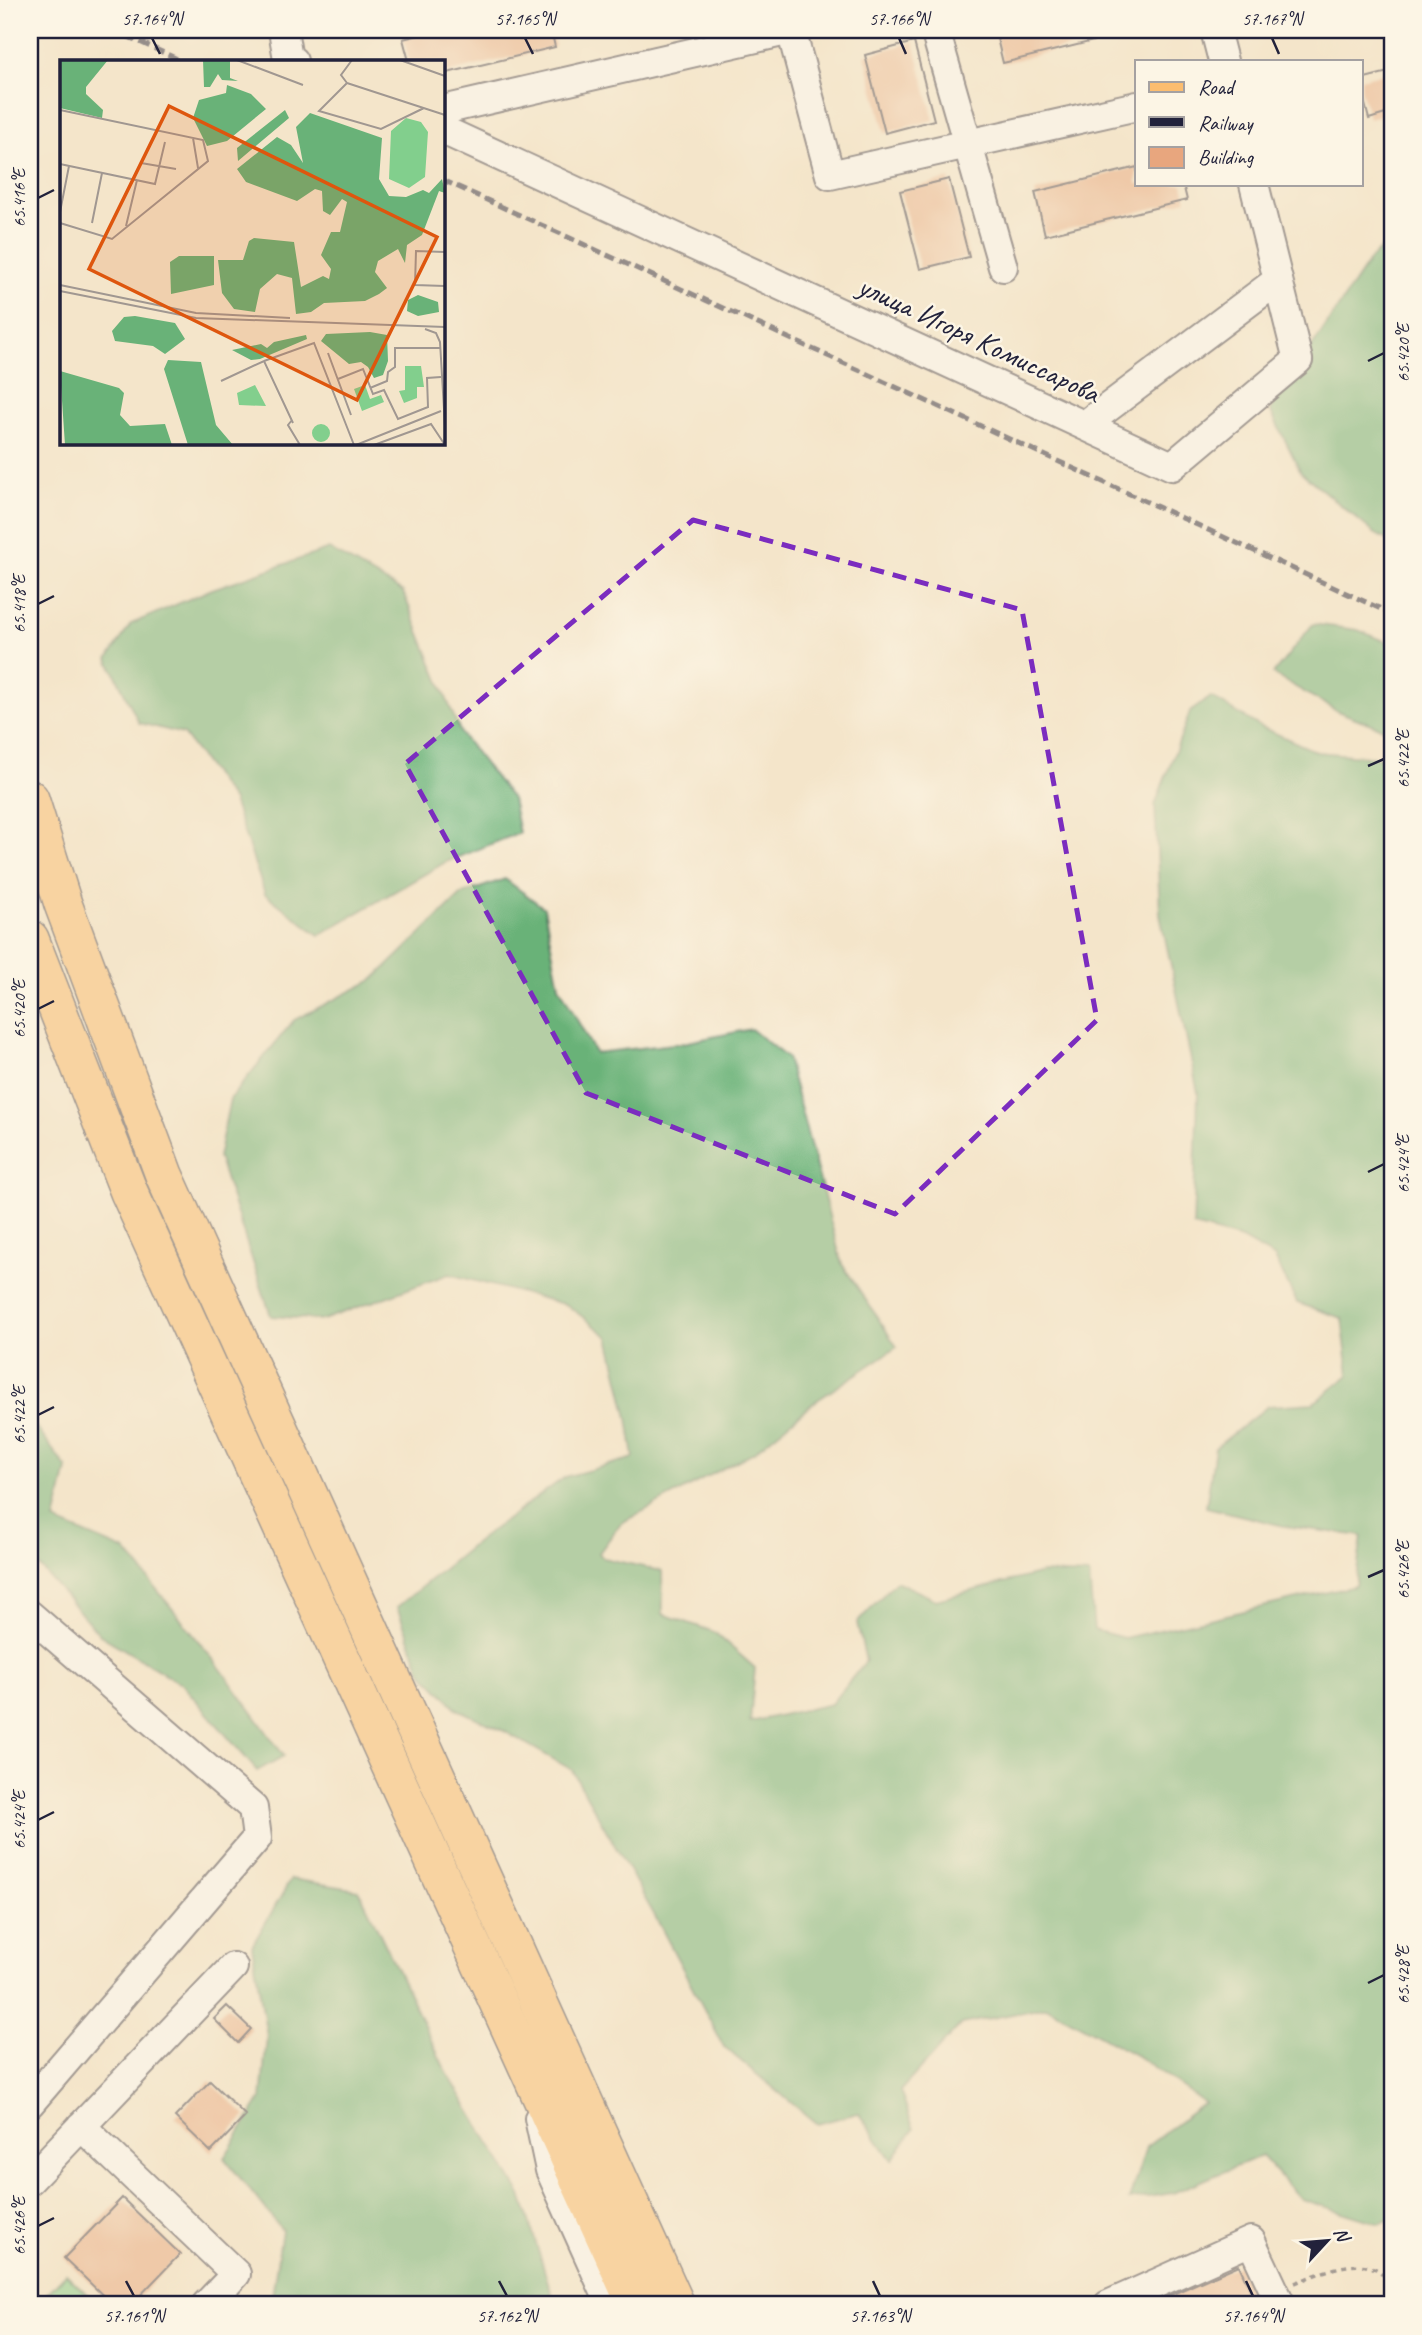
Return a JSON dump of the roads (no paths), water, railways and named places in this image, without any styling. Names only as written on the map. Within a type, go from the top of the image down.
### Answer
[{"type":"main road","points":[[30,799],[63,904],[164,1175],[676,2305]]},
{"type":"main road","points":[[30,939],[129,1192],[636,2305]]},
{"type":"street","points":[[283,30],[288,59],[290,60]]},
{"type":"street","points":[[444,110],[791,30],[830,175],[1135,106]]},
{"type":"street","points":[[935,30],[1003,267]]},
{"type":"street","points":[[1215,30],[1223,60]]},
{"type":"street","name":"улица Игоря Комиссарова","points":[[444,130],[1086,424],[1172,466],[1298,360],[1254,186]]},
{"type":"street","points":[[1086,424],[1278,280]]},
{"type":"street","points":[[30,1615],[253,1808],[257,1838],[30,2103]]},
{"type":"street","points":[[30,2180],[233,1967]]},
{"type":"street","points":[[527,2067],[551,2170],[611,2305]]},
{"type":"street","points":[[81,2126],[236,2273],[206,2305]]},
{"type":"street","points":[[1108,2305],[1251,2241],[1278,2299]]},
{"type":"railway","points":[[113,30],[180,60]]},
{"type":"railway","points":[[444,180],[1392,614]]}]
